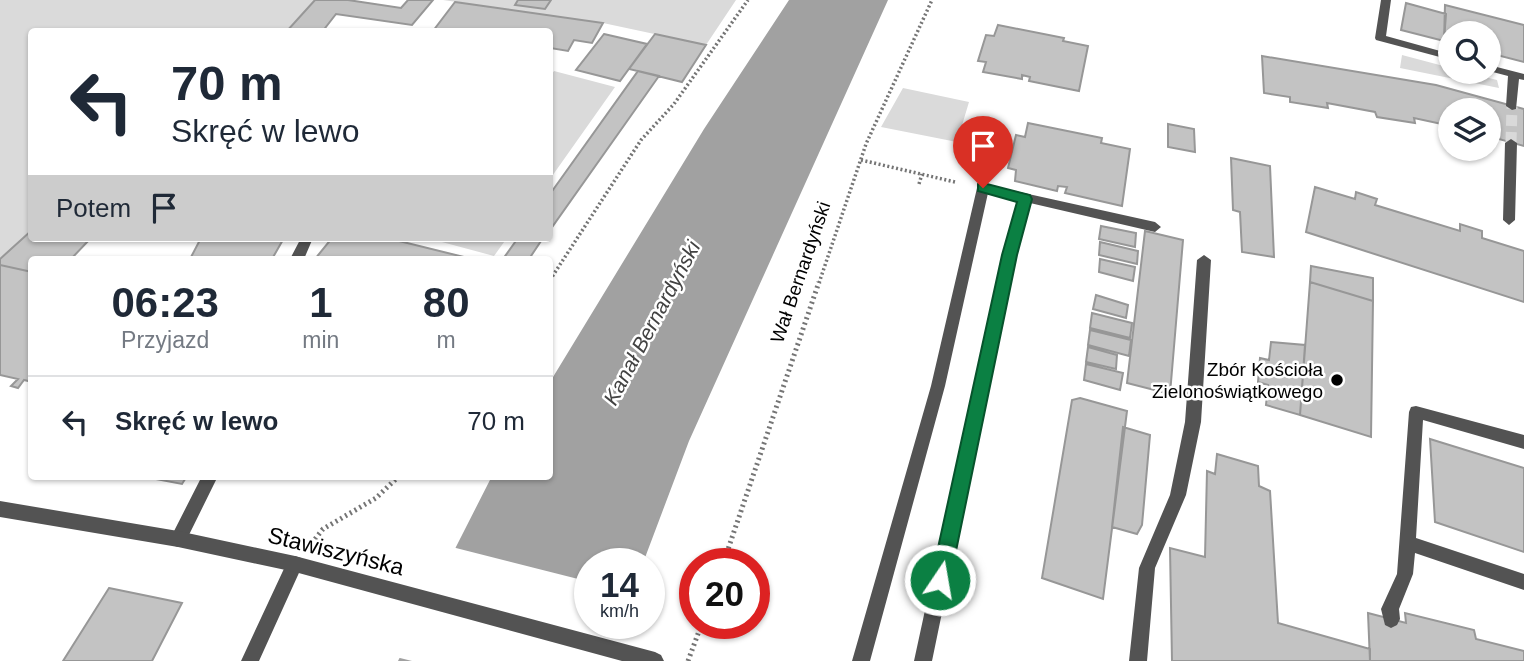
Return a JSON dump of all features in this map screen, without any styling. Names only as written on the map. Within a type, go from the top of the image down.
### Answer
[{"type":"street","points":[[1386,0],[1380,38],[1438,54]]},
{"type":"street","points":[[1501,71],[1519,76],[1512,106]]},
{"type":"street","points":[[1509,220],[1511,143]]},
{"type":"street","points":[[861,661],[938,386],[983,188],[1155,227]]},
{"type":"street","points":[[923,661],[1009,255],[1025,199]]},
{"type":"street","points":[[1138,661],[1147,568],[1178,495],[1193,422],[1204,260]]},
{"type":"street","points":[[1391,619],[1390,609],[1405,574],[1416,412],[1524,442]]},
{"type":"street","points":[[178,539],[208,480]]},
{"type":"street","name":"Stawiszyńska","points":[[0,509],[178,539],[295,564],[655,661]]},
{"type":"street","points":[[1408,543],[1524,582]]},
{"type":"street","points":[[250,661],[295,564]]},
{"type":"path","points":[[553,275],[641,141],[674,104],[748,0]]},
{"type":"path","name":"Wał Bernardyński","points":[[728,548],[861,160],[932,0]]},
{"type":"path","points":[[861,160],[983,188]]},
{"type":"path","points":[[919,184],[922,174]]},
{"type":"path","points":[[295,564],[323,529],[376,498],[395,480]]},
{"type":"path","points":[[688,661],[696,639]]},
{"type":"shaded area","points":[[0,0],[315,0],[289,28],[28,28],[28,233],[0,259]]},
{"type":"shaded area","points":[[443,0],[736,0],[706,45],[603,23]]},
{"type":"shaded area","points":[[1402,55],[1438,65],[1438,76],[1400,68]]},
{"type":"shaded area","points":[[553,72],[615,87],[553,175]]},
{"type":"shaded area","points":[[1479,84],[1498,84],[1499,88]]},
{"type":"shaded area","points":[[903,88],[969,102],[957,142],[881,127]]},
{"type":"shaded area","points":[[442,242],[504,242],[494,256]]},
{"type":"water","name":"Kanał Bernardyński","points":[[789,0],[888,0],[689,441],[649,548],[574,548],[574,639],[597,639],[607,661],[398,661],[490,480],[553,480],[553,377],[704,129]]},
{"type":"pier","points":[[452,547],[574,578],[574,639],[619,639],[611,661],[412,661],[396,657]]},
{"type":"building","points":[[315,0],[348,0],[401,8],[408,0],[433,0],[412,25],[336,14],[325,28],[290,28]]},
{"type":"building","points":[[518,0],[551,0],[545,9],[515,5]]},
{"type":"building","points":[[455,2],[603,23],[592,43],[574,40],[568,51],[553,48],[553,28],[435,28]]},
{"type":"building","points":[[1406,3],[1446,14],[1445,21],[1438,21],[1438,39],[1401,30]]},
{"type":"building","points":[[1445,5],[1524,25],[1524,62],[1501,56],[1501,21],[1445,21]]},
{"type":"building","points":[[998,25],[1064,38],[1063,41],[1088,46],[1079,91],[1029,81],[1030,77],[1022,75],[1022,79],[983,72],[986,62],[978,61],[986,35],[994,36]]},
{"type":"building","points":[[604,34],[647,44],[620,81],[576,70]]},
{"type":"building","points":[[655,34],[706,45],[682,82],[629,69]]},
{"type":"building","points":[[1262,56],[1436,85],[1484,98],[1438,98],[1438,123],[1414,118],[1415,123],[1377,117],[1375,112],[1327,103],[1328,108],[1290,102],[1290,97],[1264,93]]},
{"type":"building","points":[[638,71],[659,76],[553,226],[553,190]]},
{"type":"building","points":[[1501,103],[1524,109],[1524,146],[1501,140]]},
{"type":"building","points":[[1028,123],[1102,138],[1101,143],[1130,149],[1122,206],[1065,193],[1067,187],[1058,186],[1057,191],[1015,181],[1016,170],[1008,168],[1016,135],[1025,137]]},
{"type":"building","points":[[1168,124],[1194,129],[1195,152],[1168,147]]},
{"type":"building","points":[[1231,158],[1270,166],[1274,257],[1242,252],[1240,212],[1233,210]]},
{"type":"building","points":[[1315,187],[1355,199],[1356,192],[1377,199],[1375,205],[1460,231],[1460,224],[1482,231],[1482,238],[1524,251],[1524,302],[1306,232]]},
{"type":"building","points":[[1101,226],[1136,233],[1135,247],[1099,239]]},
{"type":"building","points":[[1145,231],[1183,240],[1170,394],[1127,383]]},
{"type":"building","points":[[28,234],[28,242],[87,242],[74,256],[28,256],[28,271],[0,265],[0,259]]},
{"type":"building","points":[[199,242],[282,242],[274,256],[192,256]]},
{"type":"building","points":[[329,242],[403,242],[460,256],[317,256]]},
{"type":"building","points":[[515,242],[540,242],[531,256],[505,256]]},
{"type":"building","points":[[1100,242],[1138,251],[1137,264],[1099,255]]},
{"type":"building","points":[[1100,259],[1135,267],[1133,281],[1099,272]]},
{"type":"building","points":[[0,265],[28,271],[28,381],[24,380],[18,388],[11,386],[18,379],[0,375]]},
{"type":"building","points":[[1311,266],[1373,278],[1373,301],[1310,282]]},
{"type":"building","name":"Zbór Kościoła Zielonoświątkowego","points":[[1310,282],[1373,301],[1371,437],[1300,415]]},
{"type":"building","points":[[1096,295],[1128,305],[1126,318],[1093,309]]},
{"type":"building","points":[[1092,313],[1132,323],[1130,338],[1090,328]]},
{"type":"building","points":[[1090,330],[1131,340],[1129,356],[1088,345]]},
{"type":"building","points":[[1271,342],[1305,345],[1300,415],[1266,405],[1268,385],[1258,382],[1260,358],[1269,360]]},
{"type":"building","points":[[1088,347],[1117,355],[1116,369],[1086,362]]},
{"type":"building","points":[[1086,364],[1123,373],[1120,390],[1084,380]]},
{"type":"building","points":[[1080,398],[1127,411],[1103,599],[1042,578],[1072,400]]},
{"type":"building","points":[[1123,427],[1150,435],[1142,525],[1137,534],[1112,527]]},
{"type":"building","points":[[1430,439],[1524,468],[1524,552],[1435,522]]},
{"type":"building","points":[[1217,454],[1258,466],[1259,486],[1270,491],[1278,623],[1370,649],[1370,661],[1172,661],[1170,548],[1205,557],[1207,471],[1215,474]]},
{"type":"building","points":[[161,480],[184,480],[182,484]]},
{"type":"building","points":[[109,588],[182,603],[152,661],[63,661]]},
{"type":"building","points":[[1368,613],[1406,623],[1405,613],[1474,630],[1476,639],[1524,651],[1524,661],[1370,661]]},
{"type":"tunnel","points":[[1511,143],[1512,106]]},
{"type":"place","name":"Zbór Kościoła Zielonoświątkowego","points":[[1337,380]]},
{"type":"route","points":[[940,580],[1009,255],[1025,199],[983,188]]}]
